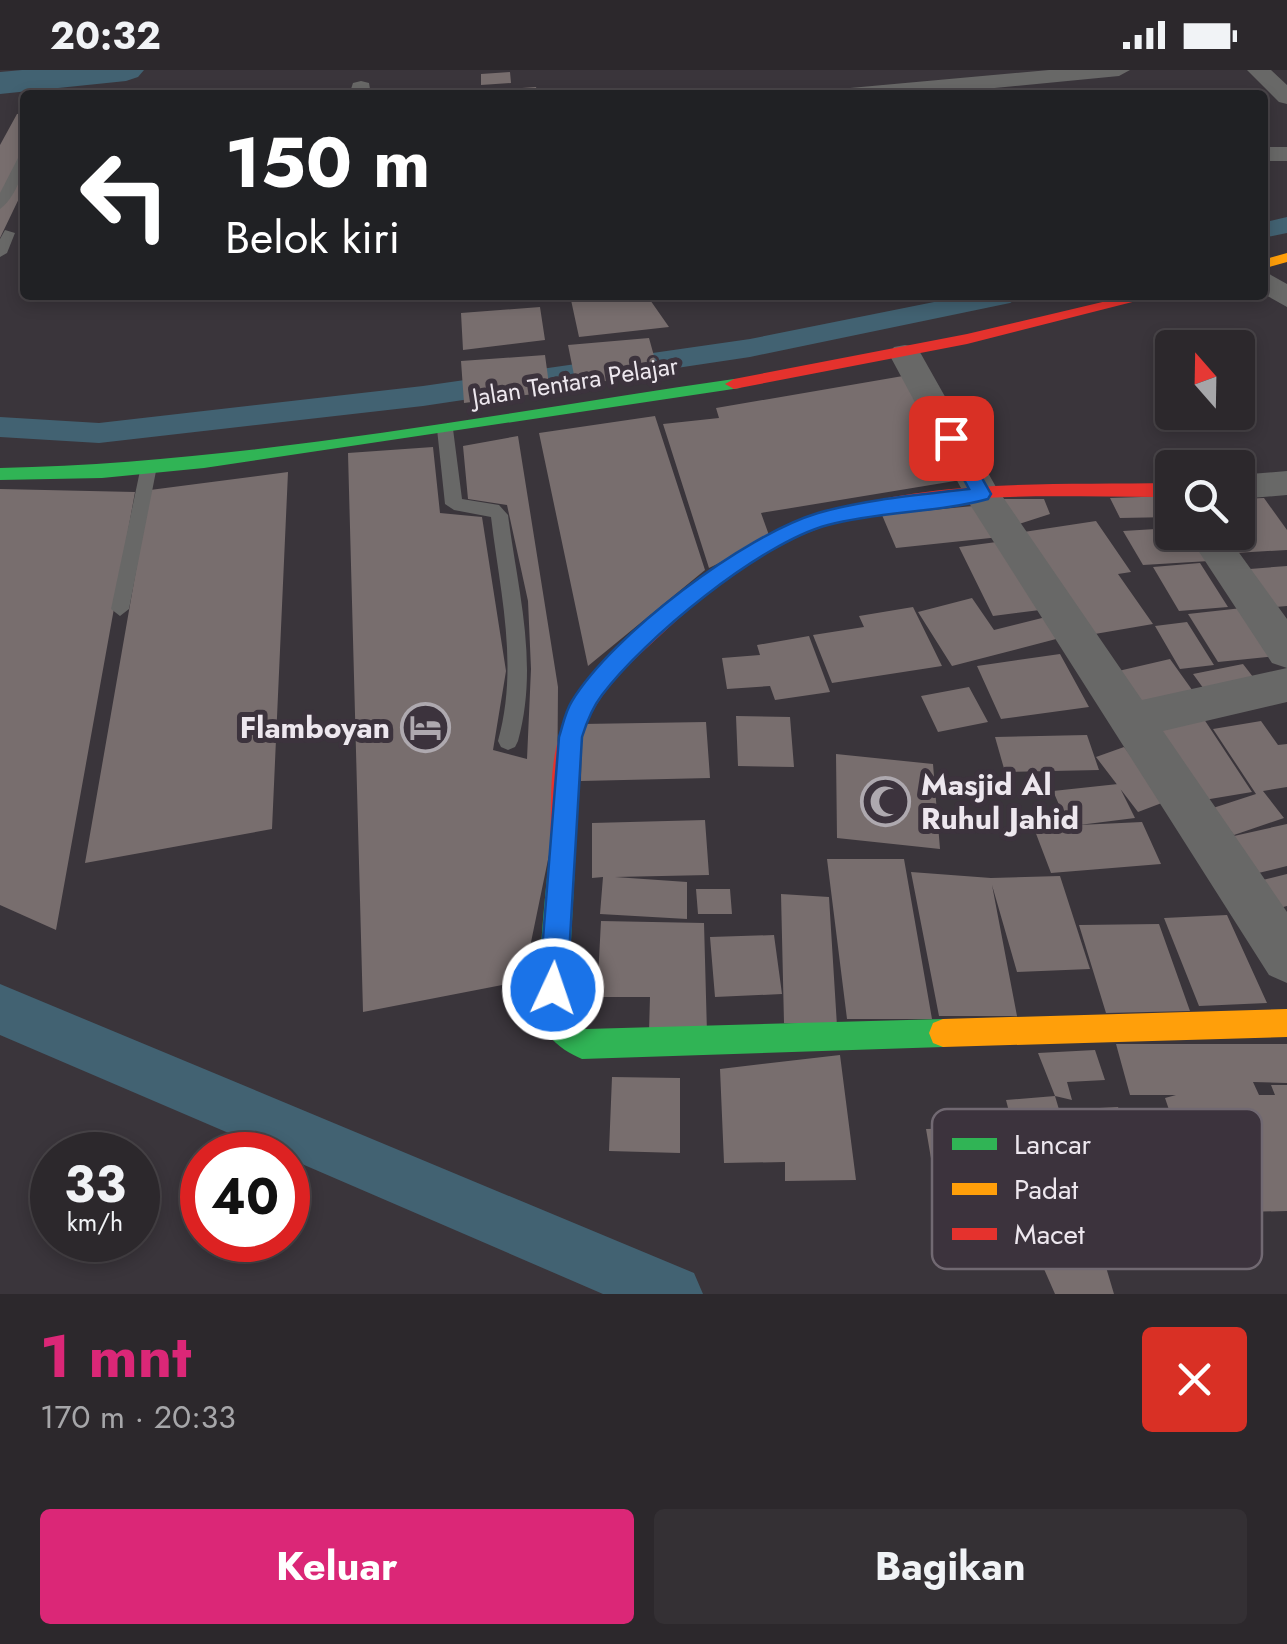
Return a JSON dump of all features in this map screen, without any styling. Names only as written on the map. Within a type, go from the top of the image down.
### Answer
[{"type":"street","points":[[974,90],[1048,87],[1119,70]]},
{"type":"street","points":[[1258,70],[1287,97]]},
{"type":"street","name":"Jalan Tentara Pelajar","points":[[0,474],[149,466],[444,429],[664,396],[905,354],[1131,300]]},
{"type":"street","points":[[905,354],[982,494],[1133,720],[1210,846],[1287,957]]},
{"type":"street","points":[[1255,485],[1287,483]]},
{"type":"street","points":[[1155,490],[982,494],[891,505],[821,519],[794,530],[728,570],[670,613],[595,686],[579,709],[570,737],[553,989],[559,1026],[570,1039],[582,1044],[1287,1023]]},
{"type":"street","points":[[1133,720],[1286,679],[1214,550]]},
{"type":"lane","points":[[0,205],[20,166]]},
{"type":"lane","points":[[0,253],[10,234]]},
{"type":"lane","points":[[444,429],[454,504],[492,509],[499,515],[522,662],[520,709],[508,741]]},
{"type":"lane","points":[[120,609],[149,466]]},
{"type":"building","points":[[510,72],[511,83],[481,85],[481,74]]},
{"type":"building","points":[[536,87],[537,90],[493,90]]},
{"type":"building","points":[[20,114],[20,196],[0,238],[0,145]]},
{"type":"building","points":[[571,300],[650,300],[669,327],[579,337]]},
{"type":"building","points":[[540,307],[545,340],[463,350],[461,313]]},
{"type":"building","points":[[649,338],[659,374],[576,385],[568,345]]},
{"type":"building","points":[[545,355],[550,392],[464,403],[461,361]]},
{"type":"building","points":[[903,376],[961,480],[761,513],[770,538],[709,568],[663,424],[719,418],[716,408]]},
{"type":"building","points":[[655,416],[705,570],[588,666],[539,433]]},
{"type":"building","name":"Flamboyan","points":[[518,436],[558,687],[557,816],[523,981],[363,1012],[348,453],[433,447],[440,513],[482,517],[506,671],[493,750],[527,759],[531,669],[528,601],[507,505],[468,499],[463,446]]},
{"type":"building","points":[[288,472],[272,829],[85,863],[150,490]]},
{"type":"building","points":[[0,489],[135,492],[56,930],[0,905]]},
{"type":"building","points":[[1155,497],[1155,517],[1120,518],[1110,498]]},
{"type":"building","points":[[1255,498],[1264,498],[1287,530],[1287,550],[1235,553],[1233,550],[1255,550]]},
{"type":"building","points":[[996,499],[1044,499],[1050,514],[1019,524]]},
{"type":"building","points":[[983,505],[1000,537],[896,548],[882,515]]},
{"type":"building","points":[[1096,521],[1131,572],[1118,574],[1153,624],[1089,635],[1017,533]]},
{"type":"building","points":[[1155,529],[1155,550],[1202,550],[1209,561],[1143,565],[1123,531]]},
{"type":"building","points":[[1004,541],[1040,610],[993,616],[959,547]]},
{"type":"building","points":[[1200,563],[1228,607],[1179,611],[1153,567]]},
{"type":"building","points":[[1287,566],[1287,606],[1263,608],[1237,570]]},
{"type":"building","points":[[972,598],[994,630],[1046,617],[1060,638],[952,666],[918,612]]},
{"type":"building","points":[[913,607],[942,666],[832,683],[813,635],[864,627],[859,616]]},
{"type":"building","points":[[1242,608],[1276,656],[1218,662],[1188,614]]},
{"type":"building","points":[[1187,622],[1214,665],[1180,669],[1155,626]]},
{"type":"building","points":[[809,636],[830,692],[775,700],[770,686],[727,689],[722,658],[760,655],[757,645]]},
{"type":"building","points":[[1060,654],[1089,707],[1001,719],[977,666]]},
{"type":"building","points":[[1170,659],[1195,694],[1137,707],[1114,672]]},
{"type":"building","points":[[1243,664],[1260,686],[1209,696],[1193,674]]},
{"type":"building","points":[[969,687],[988,722],[938,732],[921,696]]},
{"type":"building","points":[[1198,710],[1252,792],[1198,801],[1146,720]]},
{"type":"building","points":[[736,716],[790,717],[794,767],[738,766]]},
{"type":"building","points":[[1261,721],[1278,745],[1287,744],[1287,787],[1263,791],[1284,818],[1234,835],[1213,808],[1256,794],[1213,729]]},
{"type":"building","points":[[706,722],[710,778],[581,781],[582,724]]},
{"type":"building","points":[[1087,735],[1099,770],[1005,772],[995,737]]},
{"type":"building","points":[[1124,747],[1167,801],[1138,812],[1096,757]]},
{"type":"building","name":"Masjid Al Ruhul Jahid","points":[[836,754],[933,764],[940,849],[837,838]]},
{"type":"building","points":[[1118,784],[1135,818],[1079,825],[1142,822],[1161,864],[1051,873],[1035,831],[1068,825],[1053,791]]},
{"type":"building","points":[[705,820],[709,875],[615,877],[687,882],[687,919],[600,914],[603,877],[592,878],[592,823]]},
{"type":"building","points":[[1287,824],[1287,866],[1250,875],[1225,838]]},
{"type":"building","points":[[827,859],[904,859],[932,1019],[847,1019]]},
{"type":"building","points":[[911,872],[991,878],[1060,876],[1090,969],[1017,972],[992,885],[1017,1016],[939,1016]]},
{"type":"building","points":[[1287,874],[1287,906],[1269,911],[1250,883]]},
{"type":"building","points":[[696,889],[730,889],[732,914],[698,914]]},
{"type":"building","points":[[781,894],[829,897],[837,1026],[784,1023]]},
{"type":"building","points":[[1227,915],[1267,1003],[1199,1006],[1164,918]]},
{"type":"building","points":[[601,921],[704,923],[707,1033],[649,1032],[650,997],[597,997]]},
{"type":"building","points":[[1159,924],[1190,1011],[1106,1013],[1079,925]]},
{"type":"building","points":[[774,935],[782,994],[715,997],[710,937]]},
{"type":"building","points":[[1116,1044],[1287,1044],[1287,1083],[1253,1082],[1259,1095],[1275,1095],[1271,1085],[1287,1085],[1287,1211],[1262,1212],[1262,1109],[1169,1109],[1165,1098],[1176,1095],[1130,1095]]},
{"type":"building","points":[[1095,1050],[1105,1080],[1067,1082],[1072,1100],[1055,1096],[1038,1053]]},
{"type":"building","points":[[840,1055],[856,1180],[785,1181],[785,1162],[724,1163],[720,1069]]},
{"type":"building","points":[[612,1077],[680,1078],[680,1153],[609,1151]]},
{"type":"building","points":[[1055,1096],[1059,1109],[1008,1109],[1006,1100]]},
{"type":"building","points":[[926,1129],[932,1129],[932,1164]]},
{"type":"building","points":[[1044,1269],[1107,1269],[1114,1294],[1055,1294]]},
{"type":"waterway","points":[[0,83],[126,70]]},
{"type":"waterway","points":[[1268,230],[1287,225]]},
{"type":"waterway","points":[[0,427],[99,433],[423,396],[750,348],[985,300]]},
{"type":"waterway","points":[[0,1009],[673,1294]]},
{"type":"traffic: fast","points":[[0,474],[102,472],[204,462],[734,384]]},
{"type":"traffic: fast","points":[[563,845],[554,998],[562,1029],[582,1044],[943,1033]]},
{"type":"traffic: slow","points":[[1268,263],[1287,257]]},
{"type":"traffic: slow","points":[[943,1033],[1287,1023]]},
{"type":"traffic: jam","points":[[734,384],[967,339],[1131,300]]},
{"type":"traffic: jam","points":[[563,845],[566,759],[572,732],[586,703],[616,665],[669,614],[749,554],[816,522],[897,502],[991,493],[1155,490]]},
{"type":"place","name":"Flamboyan","points":[[425,727]]},
{"type":"place","name":"Masjid Al Ruhul Jahid","points":[[886,801]]},
{"type":"route","points":[[553,989],[570,737],[579,709],[595,686],[670,613],[728,570],[794,530],[821,519],[891,505],[982,494],[951,438]]}]
